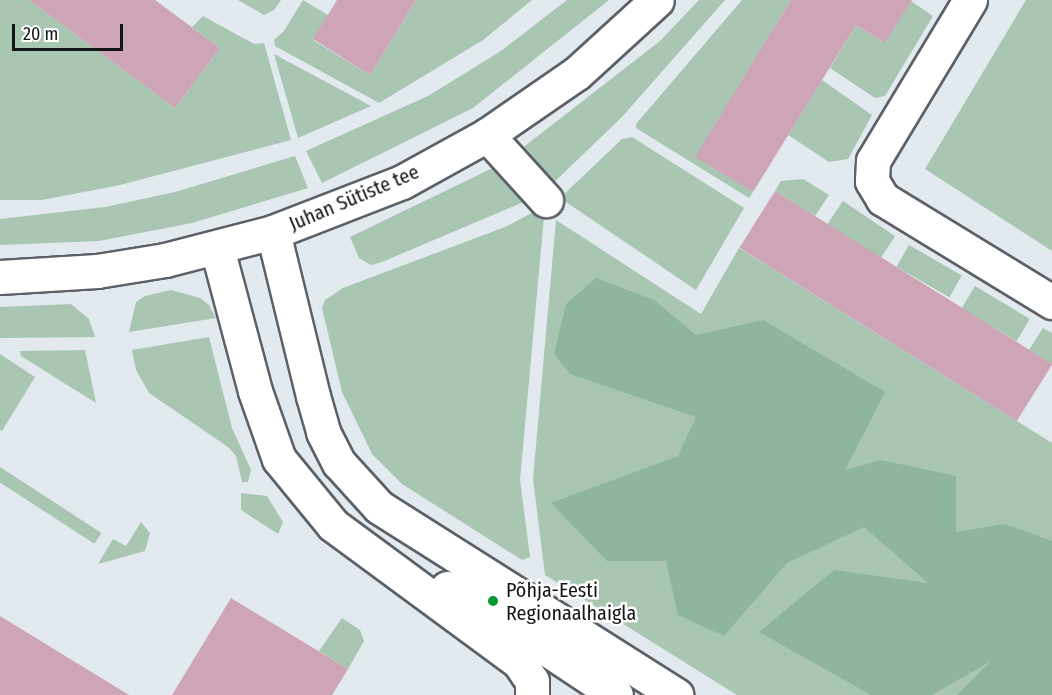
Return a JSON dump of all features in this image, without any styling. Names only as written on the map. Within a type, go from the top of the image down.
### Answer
[{"type":"street","name":"Juhan Sütiste tee","points":[[0,277],[97,271],[217,248],[273,232],[402,182],[487,135],[577,73],[657,0]]},
{"type":"street","points":[[970,0],[873,161],[872,181],[883,199],[1052,302]]},
{"type":"street","points":[[487,135],[546,200]]},
{"type":"street","points":[[273,232],[315,405],[339,464],[379,507],[675,695]]},
{"type":"street","points":[[217,248],[255,391],[279,459],[333,525],[519,662],[532,681],[532,695]]},
{"type":"street","points":[[357,544],[476,602],[616,695]]},
{"type":"green space","points":[[0,0],[29,0],[175,108],[220,48],[192,27],[203,16],[254,44],[264,43],[291,140],[120,185],[42,200],[0,200]]},
{"type":"green space","points":[[238,0],[281,0],[274,10],[264,15]]},
{"type":"green space","points":[[303,0],[328,15],[313,40],[370,75],[416,0],[532,0],[483,40],[379,103],[275,46],[274,40],[284,31]]},
{"type":"green space","points":[[567,0],[609,0],[473,108],[322,183],[306,151],[428,96],[501,51]]},
{"type":"green space","points":[[699,0],[725,0],[622,117],[545,191],[512,156],[660,41]]},
{"type":"green space","points":[[742,0],[791,0],[696,157],[753,192],[749,198],[636,128],[636,124]]},
{"type":"green space","points":[[1026,0],[1052,0],[1052,251],[925,169]]},
{"type":"green space","points":[[911,1],[933,16],[885,96],[875,98],[830,68],[856,25],[885,43]]},
{"type":"green space","points":[[274,54],[371,106],[298,138]]},
{"type":"green space","points":[[822,80],[872,115],[848,159],[829,162],[788,135]]},
{"type":"green space","points":[[632,137],[744,208],[696,290],[560,198],[622,139]]},
{"type":"green space","points":[[295,156],[308,188],[192,223],[99,241],[0,245],[0,219],[105,207],[175,192]]},
{"type":"green space","points":[[503,163],[533,198],[382,262],[371,265],[359,258],[350,237]]},
{"type":"green space","points":[[803,179],[829,195],[815,216],[775,191],[781,181]]},
{"type":"green space","points":[[843,201],[895,236],[880,259],[827,224]]},
{"type":"green space","points":[[545,206],[520,480],[530,557],[522,560],[402,484],[372,454],[342,392],[322,308],[325,300],[343,288],[505,227]]},
{"type":"green space","points":[[556,220],[701,314],[739,248],[1052,443],[1052,695],[737,695],[545,575],[533,479]]},
{"type":"green space","points":[[909,245],[962,276],[949,297],[896,267]]},
{"type":"green space","points":[[596,278],[654,300],[696,335],[763,320],[885,392],[845,470],[881,460],[956,476],[956,532],[1005,524],[1052,541],[1052,695],[957,695],[991,661],[932,695],[871,695],[759,632],[834,570],[928,583],[864,527],[787,563],[724,636],[678,615],[666,561],[607,561],[551,503],[678,456],[696,417],[570,374],[554,354],[566,304]]},
{"type":"green space","points":[[975,286],[1030,319],[1016,341],[962,308]]},
{"type":"green space","points":[[171,290],[200,298],[209,305],[216,318],[129,332],[136,302],[145,296]]},
{"type":"green space","points":[[71,304],[89,319],[95,337],[0,338],[0,307]]},
{"type":"green space","points":[[1043,328],[1052,333],[1052,364],[1029,350]]},
{"type":"green space","points":[[209,337],[232,428],[251,470],[248,482],[242,482],[236,456],[228,447],[149,393],[136,370],[132,350]]},
{"type":"green space","points":[[85,350],[96,403],[21,356],[20,351]]},
{"type":"green space","points":[[0,354],[35,377],[2,431],[0,430]]},
{"type":"green space","points":[[0,467],[101,533],[94,544],[0,483]]},
{"type":"green space","points":[[241,493],[267,496],[283,522],[278,534],[241,510]]},
{"type":"green space","points":[[141,522],[150,533],[145,551],[98,564],[113,539],[126,546]]},
{"type":"green space","points":[[342,618],[360,630],[364,641],[348,669],[319,651]]},
{"type":"building","points":[[29,0],[155,0],[220,48],[175,108]]},
{"type":"building","points":[[337,0],[416,0],[370,75],[313,39]]},
{"type":"building","points":[[791,0],[912,0],[885,43],[856,25],[753,192],[695,157]]},
{"type":"building","points":[[775,191],[1052,364],[1017,421],[739,248]]},
{"type":"building","points":[[231,598],[348,669],[332,695],[172,695]]},
{"type":"building","points":[[0,616],[129,695],[0,695]]},
{"type":"place","name":"Põhja-Eesti Regionaalhaigla","points":[[493,601]]}]
